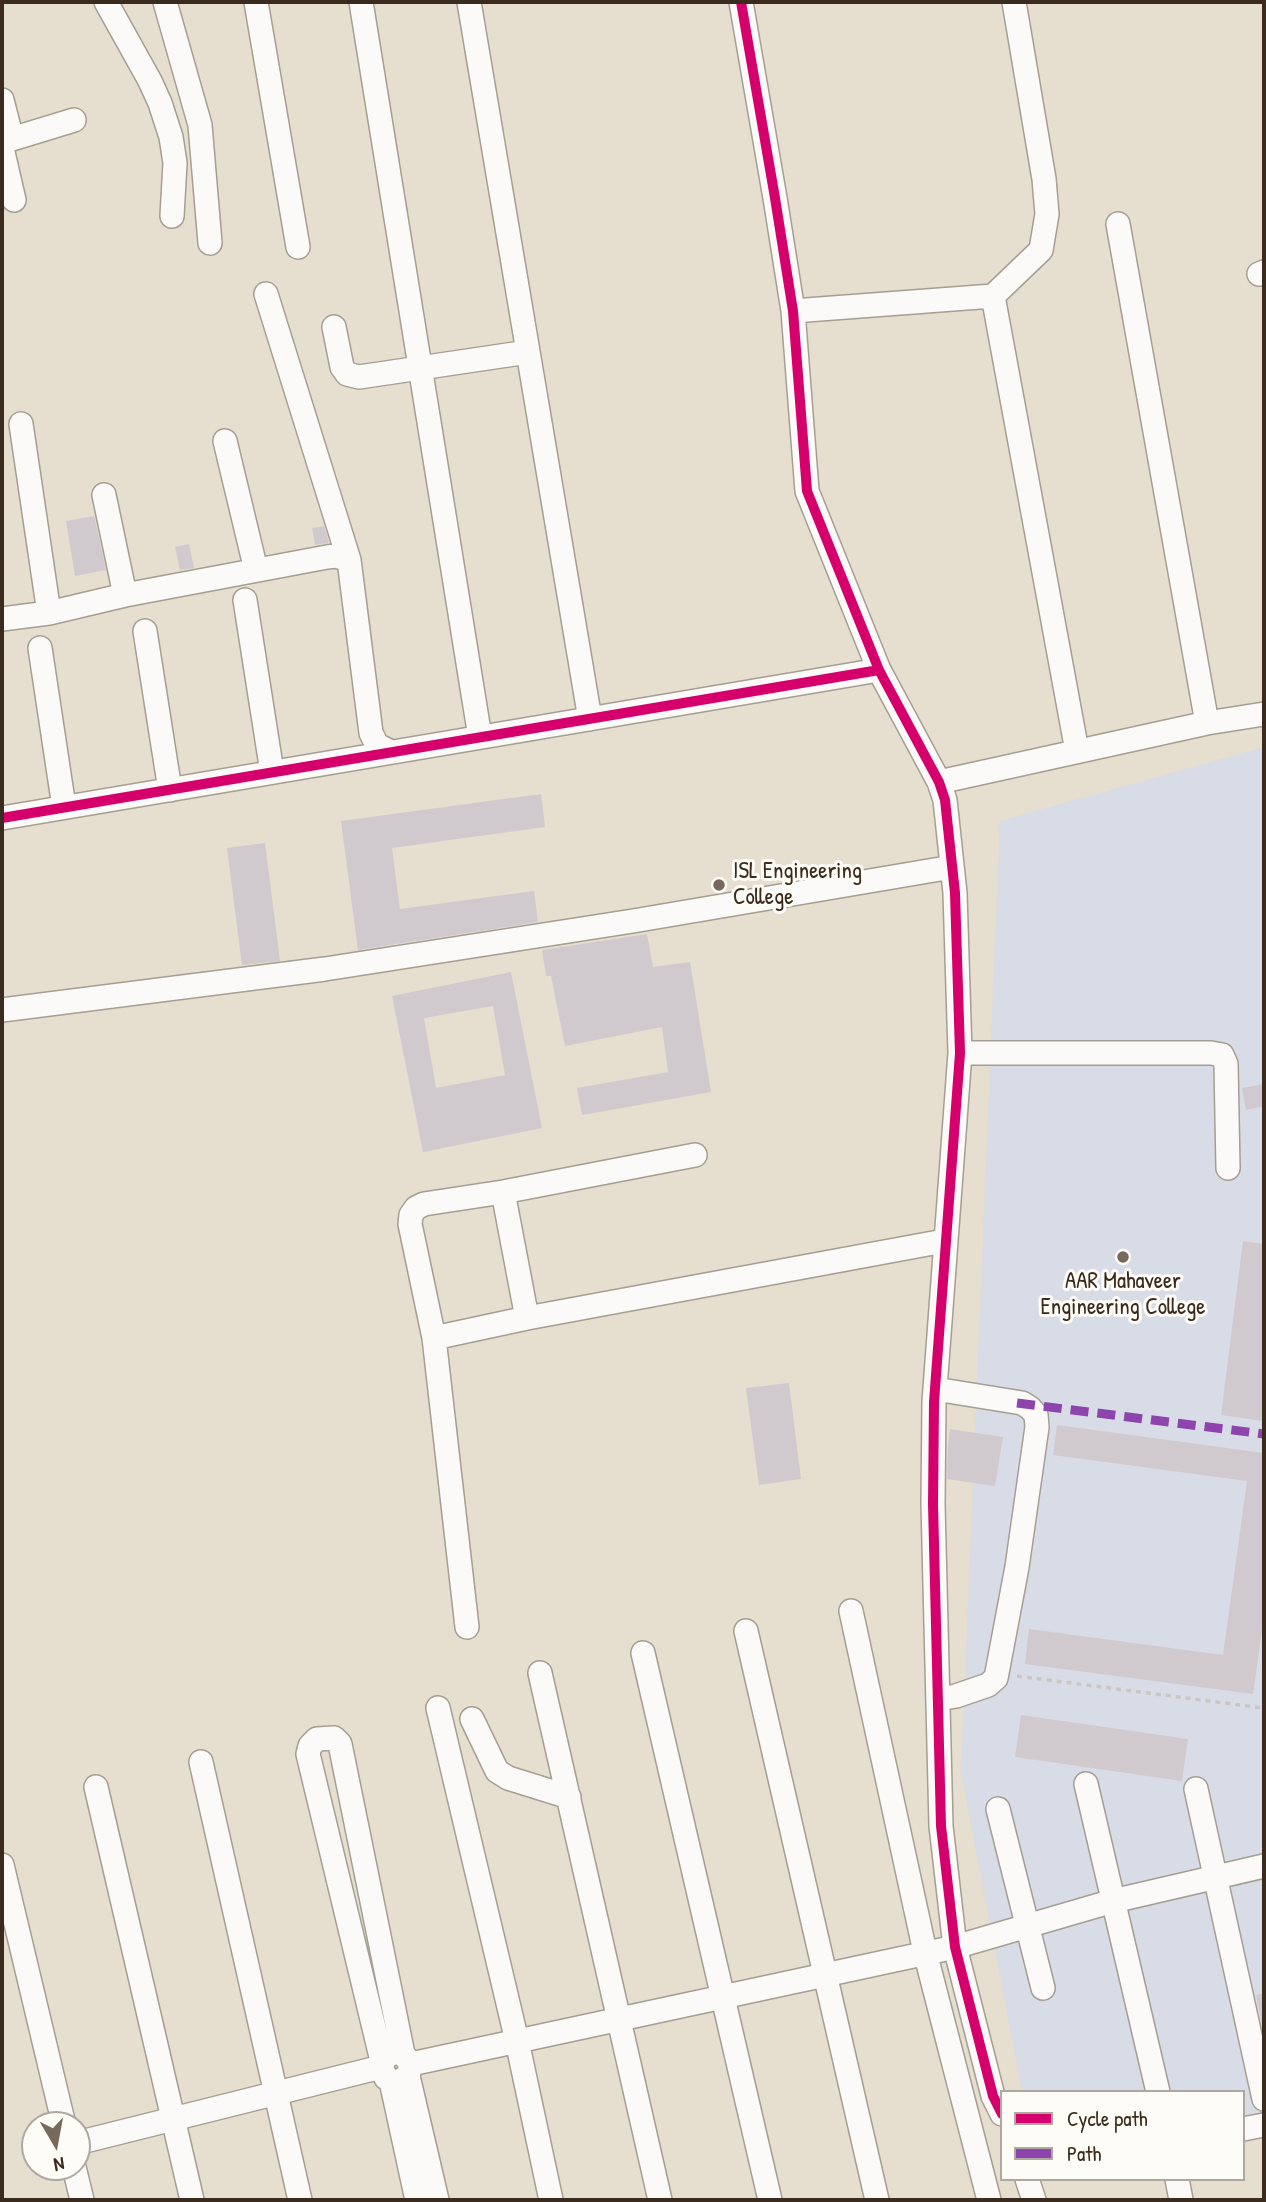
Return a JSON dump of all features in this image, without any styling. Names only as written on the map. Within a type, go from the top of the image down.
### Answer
[{"type":"street","points":[[106,2],[155,92],[171,137],[175,163],[172,216]]},
{"type":"street","points":[[166,2],[201,125],[210,243]]},
{"type":"street","points":[[256,2],[298,247]]},
{"type":"street","points":[[361,2],[480,737]]},
{"type":"street","points":[[469,2],[590,719]]},
{"type":"street","points":[[741,2],[793,311],[807,491],[879,670],[939,782],[945,800],[955,893],[960,1053],[935,1389],[933,1504],[941,1826],[955,1947],[993,2096],[1000,2110]]},
{"type":"street","points":[[793,311],[993,296],[1041,250],[1047,214],[1044,179],[1014,2]]},
{"type":"street","points":[[2,100],[5,143],[14,200]]},
{"type":"street","points":[[5,143],[74,120]]},
{"type":"street","points":[[1118,224],[1207,723]]},
{"type":"street","points":[[266,294],[349,560],[371,733],[377,745],[391,752]]},
{"type":"street","points":[[993,296],[1077,751]]},
{"type":"street","points":[[334,327],[342,367],[347,374],[359,377],[528,352]]},
{"type":"street","points":[[21,424],[49,613]]},
{"type":"street","points":[[225,442],[256,570]]},
{"type":"street","points":[[104,495],[125,595]]},
{"type":"street","points":[[2,619],[49,613],[125,595],[327,557],[336,556],[349,560]]},
{"type":"street","points":[[245,600],[272,772]]},
{"type":"street","points":[[145,631],[170,790]]},
{"type":"street","points":[[40,648],[64,807]]},
{"type":"street","points":[[2,818],[879,670]]},
{"type":"street","points":[[939,782],[1264,713]]},
{"type":"street","points":[[2,1010],[325,969],[952,867]]},
{"type":"street","points":[[960,1053],[1222,1055],[1226,1064],[1228,1168]]},
{"type":"street","points":[[467,1627],[434,1338],[411,1215],[416,1208],[424,1204],[503,1192],[695,1155]]},
{"type":"street","points":[[503,1192],[527,1318]]},
{"type":"street","points":[[434,1338],[527,1318],[944,1241]]},
{"type":"street","points":[[935,1389],[1023,1403],[1035,1415],[1037,1426],[1017,1567],[995,1681],[956,1696],[938,1699]]},
{"type":"street","points":[[851,1611],[925,1952],[989,2200]]},
{"type":"street","points":[[746,1631],[877,2200]]},
{"type":"street","points":[[643,1653],[770,2200]]},
{"type":"street","points":[[540,1673],[660,2200]]},
{"type":"street","points":[[438,1708],[517,2041],[551,2200]]},
{"type":"street","points":[[472,1719],[497,1771],[508,1778],[569,1797]]},
{"type":"street","points":[[417,2200],[396,2067],[340,1744],[334,1738],[317,1740],[310,1746],[308,1754],[396,2067],[437,2200]]},
{"type":"street","points":[[201,1762],[300,2200]]},
{"type":"street","points":[[1086,1784],[1158,2090]]},
{"type":"street","points":[[96,1787],[192,2200]]},
{"type":"street","points":[[1196,1788],[1264,2099]]},
{"type":"street","points":[[998,1809],[1043,1988]]},
{"type":"street","points":[[2,1865],[61,2111]]},
{"type":"street","points":[[91,2140],[276,2093],[955,1947],[1113,1901],[1264,1867]]},
{"type":"street","points":[[1245,2129],[1264,2125]]},
{"type":"street","points":[[77,2181],[82,2200]]},
{"type":"street","points":[[1029,2181],[1034,2200]]},
{"type":"street","points":[[1177,2181],[1181,2200]]},
{"type":"path","points":[[997,1674],[1264,1708],[1264,1702]]},
{"type":"shaded area","name":"AAR Mahaveer Engineering College","points":[[1264,747],[1264,2135],[1245,2143],[1245,2090],[1022,2090],[961,1773],[1000,821]]},
{"type":"building","points":[[94,516],[106,570],[75,576],[66,521]]},
{"type":"building","points":[[324,526],[329,543],[315,545],[312,528]]},
{"type":"building","points":[[189,544],[194,568],[180,570],[175,547]]},
{"type":"building","points":[[541,794],[545,827],[392,848],[400,909],[534,891],[538,922],[358,950],[341,821]]},
{"type":"building","points":[[265,843],[280,961],[242,965],[227,848]]},
{"type":"building","points":[[647,934],[653,967],[690,962],[711,1092],[582,1115],[577,1088],[668,1072],[662,1027],[565,1046],[551,976],[546,976],[542,950]]},
{"type":"building","points":[[511,972],[542,1128],[423,1152],[392,996]],"holes":[[[493,1006],[505,1075],[436,1088],[424,1018]]]},
{"type":"building","points":[[1264,1084],[1264,1106],[1246,1110],[1242,1088]]},
{"type":"building","points":[[1243,1241],[1264,1244],[1264,1421],[1221,1415]]},
{"type":"building","points":[[789,1383],[801,1479],[759,1485],[746,1388]]},
{"type":"building","points":[[1057,1425],[1264,1453],[1264,1615],[1253,1694],[1025,1664],[1029,1629],[1223,1655],[1247,1481],[1053,1455]]},
{"type":"building","points":[[950,1429],[1003,1437],[995,1486],[947,1479]]},
{"type":"building","points":[[1021,1715],[1188,1739],[1182,1781],[1015,1757]]},
{"type":"building","points":[[1264,1993],[1264,2035],[1256,1995]]},
{"type":"marked path","points":[[1017,1403],[1264,1434]]},
{"type":"cycle path","points":[[741,2],[793,311],[807,491],[879,670],[939,782],[945,800],[955,893],[960,1053],[934,1402],[933,1504],[941,1826],[955,1947],[993,2096],[1000,2110]]},
{"type":"cycle path","points":[[2,818],[879,670]]},
{"type":"place","name":"ISL Engineering College","points":[[719,885]]},
{"type":"place","name":"AAR Mahaveer Engineering College","points":[[1123,1257]]}]
